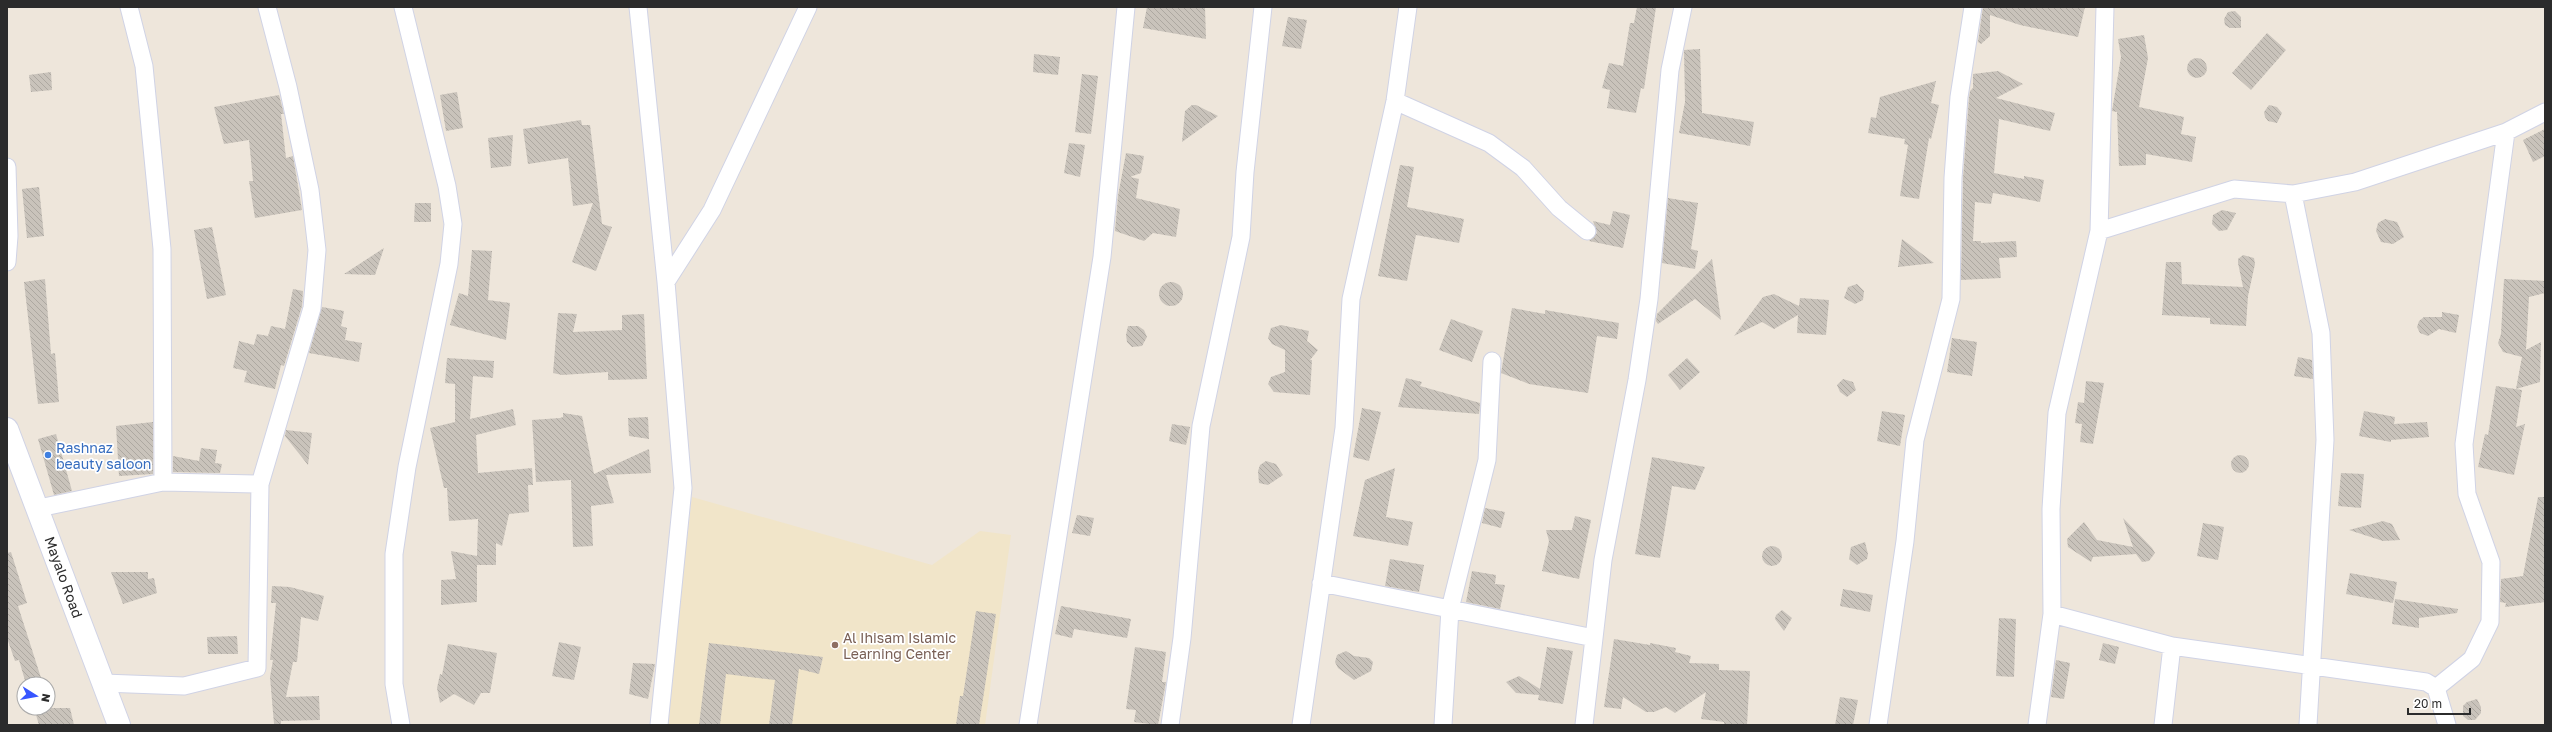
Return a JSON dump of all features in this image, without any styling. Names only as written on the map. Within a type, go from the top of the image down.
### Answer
[{"type":"street","points":[[129,7],[144,66],[162,249],[163,482]]},
{"type":"street","points":[[102,683],[184,686],[257,668],[260,484],[312,308],[318,250],[306,175],[288,87],[267,7]]},
{"type":"street","points":[[401,725],[394,684],[394,554],[407,468],[449,264],[453,224],[447,186],[402,7]]},
{"type":"street","points":[[638,7],[666,282],[682,488],[659,725]]},
{"type":"street","points":[[666,282],[712,210],[808,7]]},
{"type":"street","points":[[1028,725],[1102,257],[1126,7]]},
{"type":"street","points":[[1170,725],[1182,638],[1201,426],[1241,237],[1245,172],[1263,7]]},
{"type":"street","points":[[1301,725],[1344,428],[1351,300],[1395,101],[1408,7]]},
{"type":"street","points":[[1584,725],[1602,560],[1637,380],[1648,306],[1670,70],[1683,7]]},
{"type":"street","points":[[1878,725],[1905,541],[1915,440],[1951,299],[1955,156],[1959,97],[1973,7]]},
{"type":"street","points":[[2037,725],[2052,614],[2051,509],[2057,413],[2099,231],[2105,7]]},
{"type":"street","points":[[1395,101],[1489,143],[1522,168],[1559,208],[1587,231]]},
{"type":"street","points":[[2099,231],[2234,189],[2293,194],[2355,182],[2506,132],[2545,112]]},
{"type":"street","points":[[2436,688],[2472,659],[2490,622],[2491,562],[2467,494],[2464,444],[2506,132]]},
{"type":"street","points":[[7,167],[9,236],[7,262]]},
{"type":"street","points":[[2293,194],[2321,341],[2325,440],[2313,667],[2308,725]]},
{"type":"street","points":[[1443,725],[1450,609],[1487,460],[1492,361]]},
{"type":"street","name":"Mayalo Road","points":[[7,429],[19,466],[39,508],[102,683],[119,725]]},
{"type":"street","points":[[39,508],[163,482],[260,484]]},
{"type":"street","points":[[1321,583],[1594,638]]},
{"type":"street","points":[[2052,614],[2172,646],[2426,682],[2436,688],[2447,725]]},
{"type":"street","points":[[2163,725],[2172,646]]},
{"type":"shaded area","name":"Al Ihisam Islamic Learning Center","points":[[692,497],[932,565],[980,531],[1011,535],[985,725],[665,725]]},
{"type":"building","points":[[1147,7],[1205,7],[1206,39],[1143,28]]},
{"type":"building","points":[[1637,7],[1656,7],[1644,89],[1641,88],[1636,113],[1607,108],[1610,90],[1602,88],[1609,63],[1623,66],[1630,23],[1634,23]]},
{"type":"building","points":[[1983,7],[2085,7],[2078,37],[2020,25],[1990,15],[1990,36],[1981,44],[1978,42]]},
{"type":"building","points":[[2235,11],[2241,17],[2241,28],[2230,28],[2225,25],[2224,19],[2228,12]]},
{"type":"building","points":[[1288,17],[1307,20],[1301,49],[1282,46]]},
{"type":"building","points":[[2267,33],[2286,50],[2251,90],[2232,73]]},
{"type":"building","points":[[2144,35],[2148,58],[2139,107],[2184,117],[2181,134],[2196,137],[2192,162],[2146,154],[2146,165],[2119,166],[2117,112],[2112,111],[2121,57],[2118,39]]},
{"type":"building","points":[[1700,49],[1702,113],[1754,122],[1750,146],[1679,133],[1685,102],[1684,50]]},
{"type":"building","points":[[1034,54],[1060,57],[1058,75],[1033,72]]},
{"type":"building","points":[[2197,58],[2204,61],[2207,68],[2204,75],[2197,78],[2190,75],[2187,68],[2190,61]]},
{"type":"building","points":[[1998,71],[2023,84],[1996,98],[2055,113],[2050,131],[1999,119],[1994,173],[2024,179],[2024,176],[2044,180],[2040,202],[1993,193],[1991,204],[1975,202],[1973,241],[1981,241],[1981,243],[2016,241],[2017,257],[1999,258],[2001,278],[1961,280],[1963,178],[1969,98],[1970,91],[1973,88],[1973,74]]},
{"type":"building","points":[[51,72],[52,90],[31,92],[29,75]]},
{"type":"building","points":[[1082,74],[1098,76],[1091,134],[1075,132]]},
{"type":"building","points":[[1936,81],[1931,103],[1939,105],[1931,139],[1929,138],[1919,199],[1900,196],[1908,145],[1904,144],[1905,139],[1868,133],[1871,117],[1876,118],[1880,97]]},
{"type":"building","points":[[457,92],[463,128],[446,131],[440,95]]},
{"type":"building","points":[[279,95],[284,114],[281,114],[286,158],[293,156],[302,210],[255,218],[249,181],[253,181],[249,140],[224,144],[214,107]]},
{"type":"building","points":[[1192,105],[1196,105],[1218,116],[1182,142],[1185,111]]},
{"type":"building","points":[[2269,105],[2277,107],[2282,113],[2277,123],[2268,121],[2265,117],[2264,112]]},
{"type":"building","points":[[581,120],[582,125],[590,125],[602,224],[612,227],[596,271],[572,262],[593,203],[573,206],[568,158],[528,164],[523,129]]},
{"type":"building","points":[[2545,129],[2545,156],[2533,162],[2523,140]]},
{"type":"building","points":[[513,135],[511,166],[491,168],[488,138]]},
{"type":"building","points":[[1069,143],[1085,145],[1080,177],[1064,173]]},
{"type":"building","points":[[1126,153],[1144,156],[1141,173],[1130,177],[1139,179],[1136,198],[1180,209],[1176,237],[1153,233],[1144,241],[1115,231],[1118,196]]},
{"type":"building","points":[[1400,165],[1414,167],[1407,207],[1464,219],[1459,243],[1416,235],[1407,281],[1378,276]]},
{"type":"building","points":[[39,187],[44,236],[27,238],[22,189]]},
{"type":"building","points":[[1668,198],[1698,203],[1691,249],[1698,251],[1695,269],[1662,263]]},
{"type":"building","points":[[415,203],[431,203],[431,222],[414,222]]},
{"type":"building","points":[[2222,210],[2236,213],[2227,230],[2219,231],[2212,224],[2213,215]]},
{"type":"building","points":[[1613,211],[1630,215],[1623,248],[1589,241],[1597,233],[1593,221],[1610,225]]},
{"type":"building","points":[[2385,219],[2397,222],[2404,237],[2393,244],[2381,242],[2376,231],[2378,223]]},
{"type":"building","points":[[212,227],[226,295],[207,299],[194,230]]},
{"type":"building","points":[[1902,239],[1934,263],[1898,267]]},
{"type":"building","points":[[384,248],[375,275],[344,274]]},
{"type":"building","points":[[472,250],[492,251],[488,300],[510,303],[506,340],[450,325],[459,293],[468,296]]},
{"type":"building","points":[[2243,255],[2254,258],[2255,264],[2248,296],[2246,326],[2210,324],[2210,318],[2162,315],[2166,262],[2181,262],[2182,284],[2243,287],[2238,259]]},
{"type":"building","points":[[1712,259],[1721,320],[1695,299],[1658,324],[1656,321],[1657,314]]},
{"type":"building","points":[[45,279],[51,354],[55,353],[59,402],[38,404],[24,282]]},
{"type":"building","points":[[2504,279],[2545,281],[2545,293],[2529,297],[2526,350],[2541,342],[2540,382],[2516,389],[2522,357],[2503,352],[2498,343],[2501,334]]},
{"type":"building","points":[[1171,282],[1179,286],[1183,294],[1179,302],[1171,306],[1163,302],[1159,294],[1163,286]]},
{"type":"building","points":[[1857,284],[1864,291],[1863,300],[1855,304],[1844,298],[1848,287]]},
{"type":"building","points":[[293,289],[303,291],[302,306],[284,366],[281,365],[275,389],[244,382],[247,371],[233,368],[239,341],[254,345],[257,334],[268,336],[271,326],[285,329]]},
{"type":"building","points":[[1774,294],[1799,306],[1800,298],[1829,300],[1826,335],[1797,333],[1798,315],[1774,329],[1762,322],[1734,336],[1763,297]]},
{"type":"building","points":[[322,307],[344,311],[341,326],[347,328],[345,340],[362,343],[359,362],[309,353]]},
{"type":"building","points":[[1512,308],[1545,314],[1545,310],[1619,323],[1617,339],[1597,336],[1588,393],[1529,384],[1501,373]]},
{"type":"building","points":[[2442,312],[2459,315],[2456,333],[2439,329],[2428,336],[2420,333],[2417,327],[2419,321],[2424,317],[2442,317]]},
{"type":"building","points":[[558,313],[577,314],[573,332],[622,330],[622,315],[644,314],[647,379],[608,380],[608,372],[562,375],[553,373]]},
{"type":"building","points":[[1451,319],[1483,331],[1472,362],[1439,350]]},
{"type":"building","points":[[1281,325],[1309,331],[1307,341],[1318,350],[1310,360],[1312,360],[1310,395],[1274,392],[1268,384],[1271,377],[1285,372],[1285,350],[1272,344],[1268,338],[1271,328]]},
{"type":"building","points":[[1128,326],[1138,326],[1144,330],[1147,337],[1142,346],[1132,347],[1127,342],[1126,335]]},
{"type":"building","points":[[1952,338],[1977,342],[1972,376],[1947,372]]},
{"type":"building","points":[[2298,357],[2312,360],[2313,379],[2294,376]]},
{"type":"building","points":[[447,358],[494,361],[493,378],[473,376],[470,419],[513,409],[516,425],[476,435],[478,473],[532,468],[533,485],[528,485],[529,512],[509,514],[502,546],[496,543],[496,565],[477,565],[477,602],[441,605],[441,580],[456,579],[451,551],[477,556],[478,519],[449,521],[447,488],[444,488],[430,428],[455,422],[455,384],[445,383]]},
{"type":"building","points":[[1687,358],[1700,372],[1680,390],[1668,375]]},
{"type":"building","points":[[1406,378],[1422,382],[1420,386],[1480,403],[1479,414],[1398,407]]},
{"type":"building","points":[[1843,379],[1853,382],[1856,390],[1847,397],[1840,392],[1837,385]]},
{"type":"building","points":[[2086,381],[2104,383],[2093,444],[2080,442],[2082,424],[2075,423],[2078,402],[2084,403]]},
{"type":"building","points":[[2496,386],[2522,390],[2516,427],[2525,424],[2514,475],[2478,467],[2485,434],[2488,435]]},
{"type":"building","points":[[1362,408],[1381,412],[1369,461],[1353,457]]},
{"type":"building","points":[[1882,411],[1905,415],[1900,446],[1877,441]]},
{"type":"building","points":[[2364,411],[2395,417],[2394,424],[2427,422],[2429,437],[2391,440],[2391,442],[2359,436]]},
{"type":"building","points":[[563,413],[582,416],[594,474],[649,449],[651,473],[606,475],[614,503],[591,506],[593,546],[573,547],[571,480],[536,482],[532,420],[560,418],[563,417]]},
{"type":"building","points":[[648,417],[649,439],[629,436],[628,418]]},
{"type":"building","points":[[153,422],[153,474],[119,476],[116,426]]},
{"type":"building","points":[[1172,424],[1190,427],[1186,445],[1169,441]]},
{"type":"building","points":[[286,430],[312,433],[308,465],[285,436]]},
{"type":"building","points":[[56,434],[72,491],[54,495],[38,439]]},
{"type":"building","points":[[201,448],[217,450],[215,463],[222,464],[220,473],[173,472],[173,456],[199,461]]},
{"type":"building","points":[[2240,455],[2246,458],[2249,464],[2246,470],[2240,473],[2234,470],[2231,464],[2234,458]]},
{"type":"building","points":[[1652,457],[1705,467],[1695,490],[1672,486],[1660,558],[1635,554]]},
{"type":"building","points":[[1266,461],[1276,464],[1283,475],[1268,485],[1259,483],[1258,471],[1260,465]]},
{"type":"building","points":[[1395,468],[1386,517],[1413,522],[1408,546],[1353,536],[1365,480]]},
{"type":"building","points":[[2341,473],[2364,474],[2361,508],[2338,506]]},
{"type":"building","points":[[2538,497],[2545,497],[2545,602],[2505,607],[2506,603],[2500,602],[2501,579],[2523,576]]},
{"type":"building","points":[[1485,508],[1505,512],[1501,528],[1482,523]]},
{"type":"building","points":[[1077,515],[1094,518],[1090,536],[1072,533]]},
{"type":"building","points":[[1575,516],[1591,520],[1579,579],[1542,571],[1549,541],[1546,530],[1572,530]]},
{"type":"building","points":[[2123,518],[2152,548],[2155,553],[2149,561],[2142,562],[2136,554],[2093,557],[2091,562],[2068,547],[2067,539],[2084,522],[2097,540],[2133,547]]},
{"type":"building","points":[[2383,521],[2392,524],[2400,540],[2383,541],[2349,530]]},
{"type":"building","points":[[2203,523],[2224,527],[2218,560],[2197,556]]},
{"type":"building","points":[[1865,542],[1868,554],[1867,559],[1857,565],[1849,559],[1851,547]]},
{"type":"building","points":[[1768,546],[1776,546],[1782,552],[1782,560],[1776,566],[1768,566],[1762,560],[1762,552]]},
{"type":"building","points":[[11,552],[27,603],[18,606],[40,676],[24,676],[19,660],[15,661],[7,638],[7,553]]},
{"type":"building","points":[[1390,559],[1424,565],[1419,592],[1385,586]]},
{"type":"building","points":[[1472,571],[1496,575],[1495,584],[1505,585],[1500,609],[1466,602]]},
{"type":"building","points":[[111,572],[148,572],[148,579],[154,578],[157,593],[123,604]]},
{"type":"building","points":[[2350,573],[2397,582],[2393,603],[2346,594]]},
{"type":"building","points":[[272,586],[290,587],[324,596],[318,621],[301,617],[297,662],[293,662],[286,697],[319,696],[320,720],[281,721],[281,725],[274,724],[270,677],[273,660],[270,660],[276,603],[271,603]]},
{"type":"building","points":[[1843,589],[1873,595],[1870,612],[1840,606]]},
{"type":"building","points":[[2395,599],[2458,609],[2457,613],[2419,618],[2419,628],[2392,624]]},
{"type":"building","points":[[1061,606],[1131,619],[1127,638],[1074,629],[1072,638],[1055,634]]},
{"type":"building","points":[[1782,610],[1792,618],[1784,631],[1775,619],[1776,615]]},
{"type":"building","points":[[976,611],[996,614],[979,725],[956,725],[960,696],[963,696]]},
{"type":"building","points":[[1999,618],[2016,619],[2014,677],[1996,676]]},
{"type":"building","points":[[237,636],[238,654],[208,654],[207,637]]},
{"type":"building","points":[[1614,639],[1650,645],[1650,643],[1676,648],[1675,652],[1691,656],[1689,663],[1719,664],[1719,670],[1750,671],[1747,725],[1724,725],[1724,722],[1701,719],[1706,692],[1675,713],[1666,707],[1654,712],[1646,712],[1623,697],[1621,709],[1604,707]]},
{"type":"building","points":[[559,642],[581,647],[574,680],[552,676]]},
{"type":"building","points":[[709,643],[823,657],[819,674],[799,669],[792,725],[769,725],[775,680],[726,674],[720,725],[699,725]]},
{"type":"building","points":[[2103,643],[2119,647],[2115,664],[2099,660]]},
{"type":"building","points":[[448,644],[497,653],[490,693],[481,693],[474,705],[454,694],[440,703],[437,688],[440,674],[442,675]]},
{"type":"building","points":[[1135,647],[1166,652],[1162,682],[1166,682],[1158,725],[1134,722],[1136,710],[1126,709]]},
{"type":"building","points":[[1547,647],[1573,651],[1563,704],[1538,700],[1539,695],[1516,693],[1506,682],[1519,676],[1540,689]]},
{"type":"building","points":[[1346,651],[1354,656],[1369,658],[1373,662],[1371,671],[1354,680],[1338,668],[1335,662],[1337,655]]},
{"type":"building","points":[[2056,660],[2070,663],[2064,699],[2051,697]]},
{"type":"building","points":[[633,663],[655,664],[648,699],[629,694]]},
{"type":"building","points":[[1840,697],[1858,700],[1853,725],[1835,725]]},
{"type":"building","points":[[2477,699],[2481,707],[2481,713],[2475,720],[2468,720],[2463,716],[2463,706],[2467,702]]},
{"type":"building","points":[[56,708],[70,708],[74,725],[39,725],[36,716],[56,716]]},
{"type":"place","name":"Rashnaz beauty saloon","points":[[48,455]]},
{"type":"place","name":"Al Ihisam Islamic Learning Center","points":[[835,645]]}]
